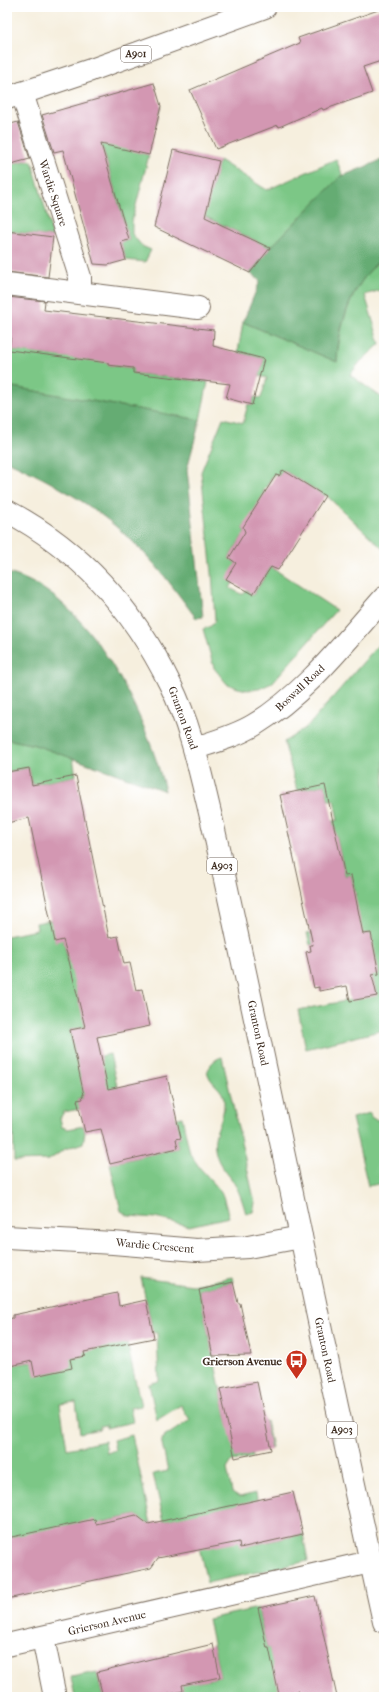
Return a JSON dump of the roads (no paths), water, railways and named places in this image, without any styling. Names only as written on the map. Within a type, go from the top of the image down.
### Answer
[{"type":"main road","name":"A901","points":[[14,96],[265,7]]},
{"type":"main road","name":"Wardie Square","points":[[14,96],[80,277],[80,293]]},
{"type":"main road","points":[[7,284],[198,308]]},
{"type":"main road","name":"Granton Road","points":[[7,511],[40,532],[87,567],[128,613],[143,635],[172,686],[195,748],[227,889],[384,1622]]},
{"type":"main road","name":"Boswall Road","points":[[195,748],[252,726],[289,700],[331,658],[384,598]]},
{"type":"main road","name":"Wardie Crescent","points":[[7,1237],[105,1242],[197,1250],[248,1247],[301,1237]]},
{"type":"main road","name":"Grierson Avenue","points":[[7,1645],[43,1638],[370,1562]]},
{"type":"main road","points":[[43,1638],[55,1697]]},
{"type":"place","name":"Grierson Avenue","points":[[297,1380]]}]
